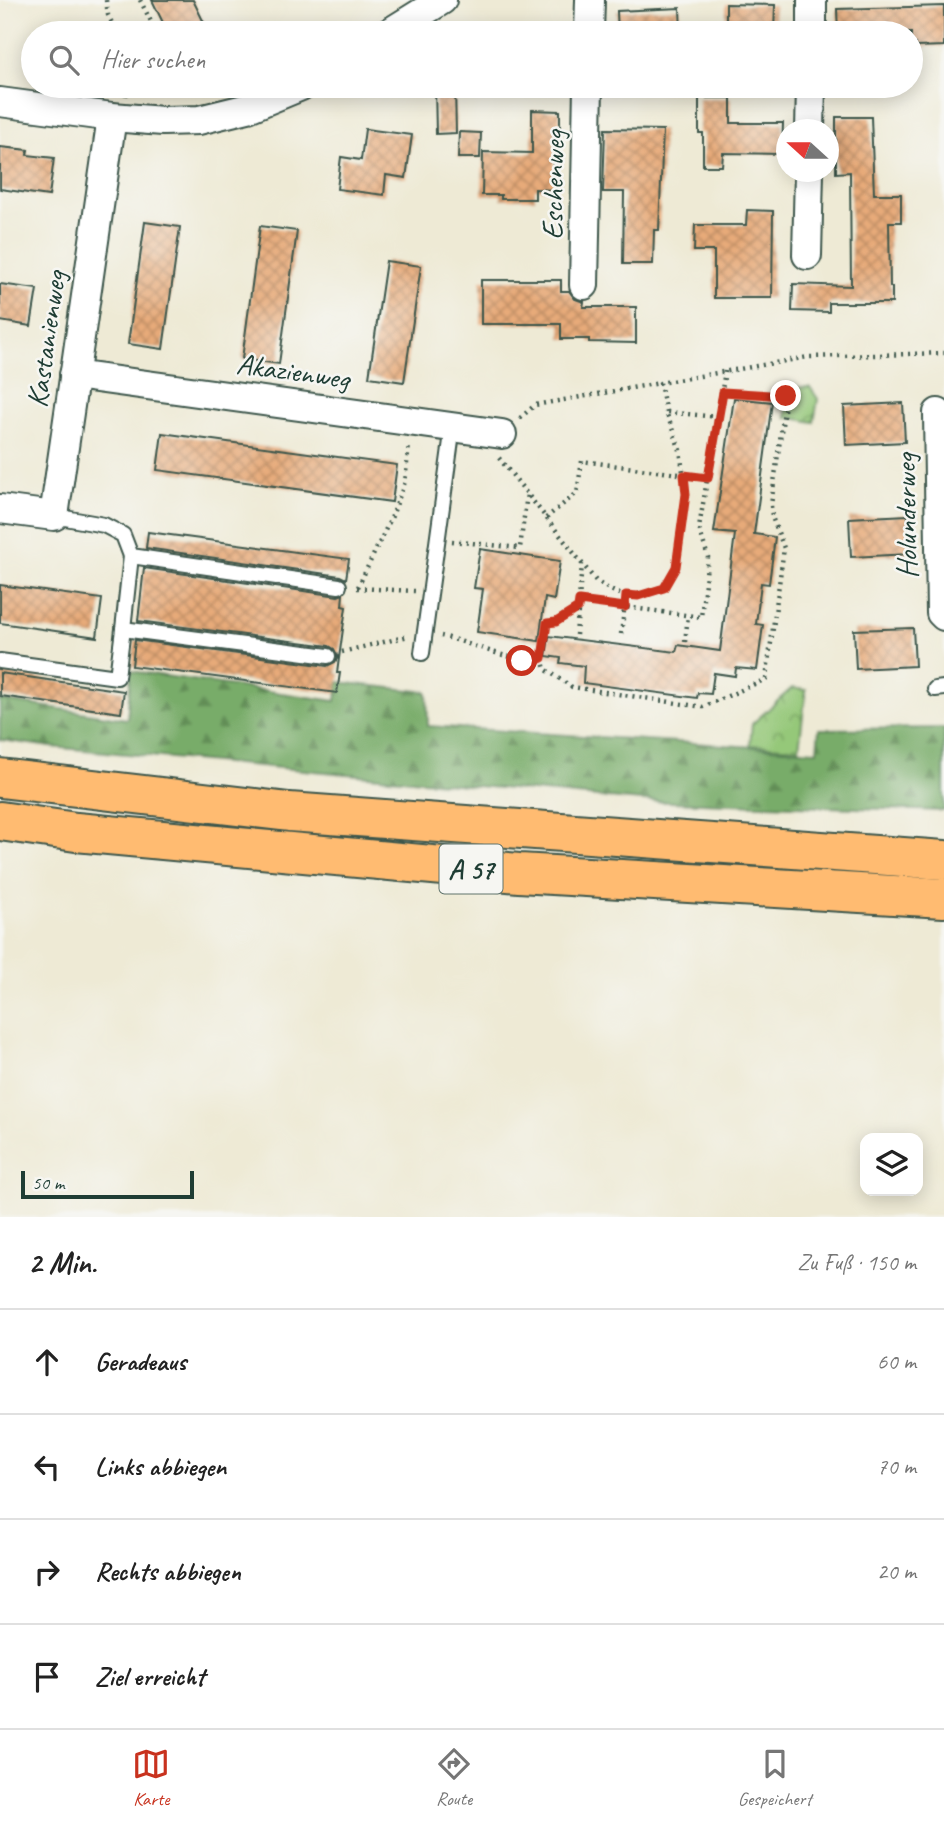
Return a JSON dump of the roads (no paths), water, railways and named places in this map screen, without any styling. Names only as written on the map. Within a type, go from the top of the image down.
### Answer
[{"type":"highway","name":"A 57","points":[[0,778],[289,812],[944,860]]},
{"type":"highway","name":"A 57","points":[[0,821],[76,832],[519,873],[944,898]]},
{"type":"street","points":[[589,21],[590,0]]},
{"type":"street","points":[[812,21],[813,0]]},
{"type":"street","points":[[409,21],[443,1]]},
{"type":"street","points":[[0,102],[163,121],[199,120],[248,108],[272,98]]},
{"type":"street","name":"Eschenweg","points":[[584,285],[588,98]]},
{"type":"street","points":[[810,119],[811,98]]},
{"type":"street","name":"Kastanienweg","points":[[54,516],[111,117]]},
{"type":"street","points":[[807,255],[809,182]]},
{"type":"street","name":"Akazienweg","points":[[74,375],[478,430]]},
{"type":"street","name":"Holunderweg","points":[[938,413],[941,612],[944,616]]},
{"type":"street","points":[[0,509],[54,516]]},
{"type":"lane","points":[[422,653],[438,539],[478,430]]},
{"type":"lane","points":[[0,661],[117,677],[131,556],[123,535],[104,525],[54,516]]},
{"type":"lane","points":[[131,556],[339,586]]},
{"type":"lane","points":[[123,629],[328,656]]}]
